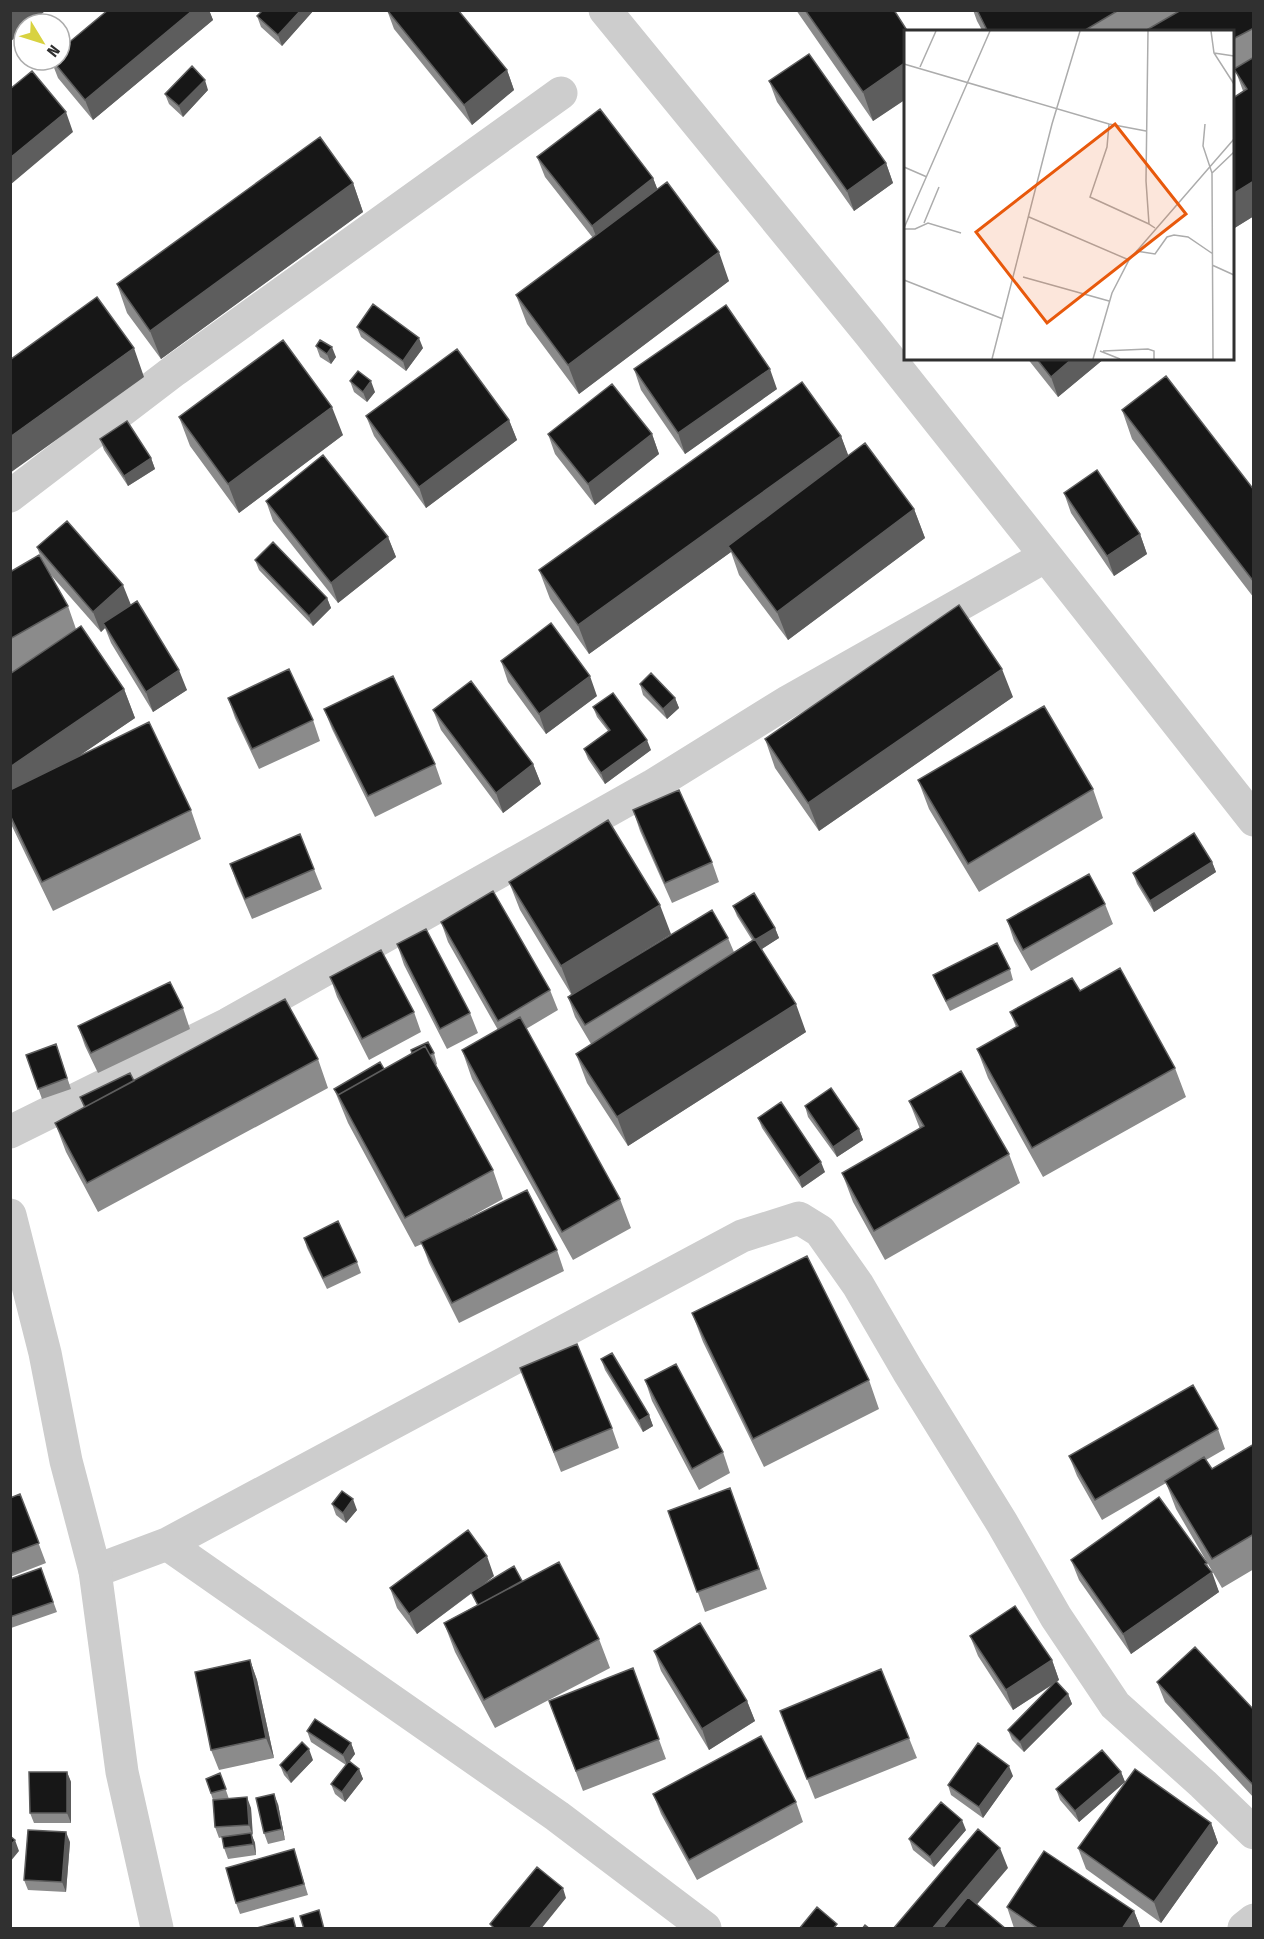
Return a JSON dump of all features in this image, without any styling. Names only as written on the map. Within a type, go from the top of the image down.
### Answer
[{"type":"street","points":[[604,10],[869,333],[1254,820]]},
{"type":"street","points":[[10,496],[175,370],[561,93]]},
{"type":"street","points":[[10,1132],[228,1024],[652,786],[789,701],[1046,556]]},
{"type":"street","points":[[10,1215],[16,1264],[45,1353],[66,1461],[95,1571],[122,1772],[157,1929]]},
{"type":"street","points":[[95,1571],[167,1544],[742,1236],[799,1218],[820,1231],[858,1285],[1056,1617],[1115,1705],[1254,1833]]},
{"type":"street","points":[[167,1544],[557,1816],[705,1929]]},
{"type":"street","points":[[1244,1929],[1254,1920]]},
{"type":"building","points":[[108,10],[193,10],[85,100],[62,72],[72,72],[72,40]]},
{"type":"building","points":[[263,10],[301,10],[278,35],[257,16]]},
{"type":"building","points":[[387,10],[458,10],[507,70],[464,105]]},
{"type":"building","points":[[805,10],[894,10],[907,30],[904,30],[904,63],[863,92]]},
{"type":"building","points":[[977,10],[1119,10],[1085,30],[987,30]]},
{"type":"building","points":[[1181,10],[1254,10],[1254,28],[1234,38],[1234,30],[1146,30]]},
{"type":"building","points":[[809,54],[886,163],[847,191],[769,81]]},
{"type":"building","points":[[1254,57],[1254,181],[1234,193],[1234,97],[1247,89],[1234,69]]},
{"type":"building","points":[[192,66],[205,80],[179,106],[165,94]]},
{"type":"building","points":[[33,72],[66,112],[10,158],[10,89]]},
{"type":"building","points":[[600,109],[653,178],[592,226],[537,157]]},
{"type":"building","points":[[320,137],[353,183],[150,331],[117,284]]},
{"type":"building","points":[[667,182],[719,252],[568,365],[516,295]]},
{"type":"building","points":[[97,297],[134,348],[10,437],[10,360]]},
{"type":"building","points":[[373,304],[419,338],[403,361],[357,327]]},
{"type":"building","points":[[726,305],[770,369],[678,433],[634,369]]},
{"type":"building","points":[[283,340],[332,407],[228,484],[179,417]]},
{"type":"building","points":[[320,340],[332,347],[327,354],[316,346]]},
{"type":"building","points":[[457,349],[509,420],[419,487],[366,416]]},
{"type":"building","points":[[1038,360],[1071,360],[1051,377]]},
{"type":"building","points":[[358,371],[371,381],[363,392],[350,381]]},
{"type":"building","points":[[1166,376],[1254,490],[1254,582],[1122,410]]},
{"type":"building","points":[[802,382],[841,436],[578,625],[539,570]]},
{"type":"building","points":[[612,384],[652,434],[588,484],[548,434]]},
{"type":"building","points":[[127,421],[151,458],[124,476],[100,439]]},
{"type":"building","points":[[865,443],[914,509],[777,612],[728,546]]},
{"type":"building","points":[[323,455],[388,537],[331,583],[266,501]]},
{"type":"building","points":[[1097,470],[1140,534],[1107,556],[1064,493]]},
{"type":"building","points":[[67,521],[123,585],[93,612],[37,547]]},
{"type":"building","points":[[273,542],[327,598],[309,616],[255,560]]},
{"type":"building","points":[[39,555],[68,606],[10,639],[10,572]]},
{"type":"building","points":[[137,601],[179,670],[146,692],[103,623]]},
{"type":"building","points":[[959,605],[1002,669],[808,803],[765,739]]},
{"type":"building","points":[[551,623],[590,676],[539,714],[501,661]]},
{"type":"building","points":[[81,626],[124,689],[10,767],[10,674]]},
{"type":"building","points":[[289,669],[313,720],[252,749],[228,698]]},
{"type":"building","points":[[651,673],[675,698],[663,709],[640,684]]},
{"type":"building","points":[[393,676],[435,764],[368,796],[324,709]]},
{"type":"building","points":[[471,681],[533,764],[496,793],[433,710]]},
{"type":"building","points":[[613,693],[647,740],[601,773],[584,749],[610,730],[593,707]]},
{"type":"building","points":[[1044,706],[1093,789],[968,864],[918,780]]},
{"type":"building","points":[[149,722],[191,810],[42,882],[10,815],[10,790]]},
{"type":"building","points":[[679,790],[712,862],[665,883],[633,810]]},
{"type":"building","points":[[608,820],[660,905],[561,966],[509,882]]},
{"type":"building","points":[[1194,833],[1212,862],[1150,901],[1133,873]]},
{"type":"building","points":[[300,834],[314,869],[245,899],[230,864]]},
{"type":"building","points":[[1089,874],[1105,904],[1023,950],[1007,920]]},
{"type":"building","points":[[493,891],[550,990],[498,1021],[441,922]]},
{"type":"building","points":[[754,893],[775,928],[755,940],[733,906]]},
{"type":"building","points":[[712,910],[728,938],[585,1025],[568,997]]},
{"type":"building","points":[[426,929],[470,1013],[440,1029],[397,944]]},
{"type":"building","points":[[755,939],[796,1004],[617,1117],[576,1054]]},
{"type":"building","points":[[997,943],[1010,969],[946,1001],[933,975]]},
{"type":"building","points":[[381,950],[414,1012],[362,1039],[330,977]]},
{"type":"building","points":[[1120,968],[1175,1068],[1032,1148],[977,1049],[1018,1026],[1010,1012],[1072,978],[1080,991]]},
{"type":"building","points":[[170,982],[183,1008],[91,1053],[78,1026]]},
{"type":"building","points":[[285,999],[318,1059],[87,1183],[55,1123]]},
{"type":"building","points":[[520,1017],[620,1199],[562,1232],[462,1050]]},
{"type":"building","points":[[428,1042],[434,1053],[430,1055],[425,1046],[412,1053],[411,1050]]},
{"type":"building","points":[[56,1044],[67,1078],[38,1089],[26,1055]]},
{"type":"building","points":[[425,1046],[493,1170],[405,1218],[338,1095]]},
{"type":"building","points":[[380,1062],[384,1069],[338,1095],[334,1089]]},
{"type":"building","points":[[961,1071],[1009,1154],[874,1231],[842,1173],[924,1126],[909,1101]]},
{"type":"building","points":[[130,1073],[134,1081],[85,1107],[80,1097]]},
{"type":"building","points":[[831,1088],[859,1129],[833,1147],[805,1106]]},
{"type":"building","points":[[781,1102],[821,1162],[799,1178],[758,1118]]},
{"type":"building","points":[[527,1190],[557,1250],[452,1303],[421,1242]]},
{"type":"building","points":[[338,1221],[357,1262],[323,1278],[304,1238]]},
{"type":"building","points":[[807,1256],[869,1380],[753,1439],[692,1313]]},
{"type":"building","points":[[577,1344],[612,1428],[554,1452],[520,1368]]},
{"type":"building","points":[[612,1353],[649,1415],[639,1421],[601,1359]]},
{"type":"building","points":[[676,1364],[723,1452],[692,1469],[645,1380]]},
{"type":"building","points":[[1193,1385],[1218,1429],[1095,1500],[1069,1456]]},
{"type":"building","points":[[1254,1444],[1254,1534],[1212,1559],[1165,1481],[1204,1457],[1212,1469]]},
{"type":"building","points":[[730,1488],[759,1569],[697,1592],[668,1511]]},
{"type":"building","points":[[342,1491],[353,1499],[343,1513],[332,1504]]},
{"type":"building","points":[[20,1494],[39,1543],[10,1554],[10,1498]]},
{"type":"building","points":[[1159,1497],[1212,1572],[1123,1634],[1071,1560]]},
{"type":"building","points":[[468,1530],[487,1556],[409,1614],[390,1588]]},
{"type":"building","points":[[559,1562],[599,1639],[484,1700],[444,1623]]},
{"type":"building","points":[[514,1566],[522,1581],[478,1605],[471,1592]]},
{"type":"building","points":[[41,1568],[53,1602],[10,1617],[10,1579]]},
{"type":"building","points":[[1015,1606],[1052,1660],[1006,1690],[970,1636]]},
{"type":"building","points":[[700,1623],[747,1701],[702,1729],[654,1651]]},
{"type":"building","points":[[1195,1647],[1254,1710],[1254,1786],[1157,1682]]},
{"type":"building","points":[[250,1660],[266,1738],[211,1750],[195,1672]]},
{"type":"building","points":[[633,1668],[659,1739],[576,1771],[549,1701]]},
{"type":"building","points":[[881,1669],[909,1738],[807,1779],[780,1711]]},
{"type":"building","points":[[1056,1681],[1068,1694],[1020,1742],[1008,1730]]},
{"type":"building","points":[[315,1719],[351,1743],[343,1755],[307,1731]]},
{"type":"building","points":[[761,1736],[796,1802],[689,1860],[653,1794]]},
{"type":"building","points":[[302,1742],[309,1749],[287,1773],[280,1765]]},
{"type":"building","points":[[978,1743],[1009,1766],[979,1807],[948,1785]]},
{"type":"building","points":[[1102,1750],[1121,1772],[1075,1811],[1056,1789]]},
{"type":"building","points":[[349,1761],[359,1769],[342,1792],[331,1784]]},
{"type":"building","points":[[1135,1769],[1211,1823],[1154,1902],[1078,1848]]},
{"type":"building","points":[[29,1772],[67,1772],[67,1813],[30,1813]]},
{"type":"building","points":[[220,1773],[226,1789],[211,1793],[206,1779]]},
{"type":"building","points":[[274,1794],[282,1829],[264,1833],[256,1798]]},
{"type":"building","points":[[247,1797],[249,1825],[215,1827],[213,1800]]},
{"type":"building","points":[[941,1802],[962,1820],[930,1857],[909,1839]]},
{"type":"building","points":[[978,1829],[1000,1848],[932,1929],[893,1929]]},
{"type":"building","points":[[28,1830],[66,1832],[62,1882],[24,1880]]},
{"type":"building","points":[[251,1833],[253,1844],[224,1848],[222,1837]]},
{"type":"building","points":[[10,1836],[15,1840],[10,1846]]},
{"type":"building","points":[[294,1849],[304,1884],[236,1903],[226,1868]]},
{"type":"building","points":[[1044,1851],[1134,1911],[1122,1929],[1039,1929],[1007,1907]]},
{"type":"building","points":[[537,1867],[563,1888],[529,1929],[495,1929],[490,1924]]},
{"type":"building","points":[[968,1897],[1006,1929],[942,1929]]},
{"type":"building","points":[[817,1907],[837,1924],[833,1929],[799,1929]]},
{"type":"building","points":[[319,1910],[324,1929],[304,1929],[300,1916]]},
{"type":"building","points":[[293,1918],[296,1929],[253,1929]]}]
